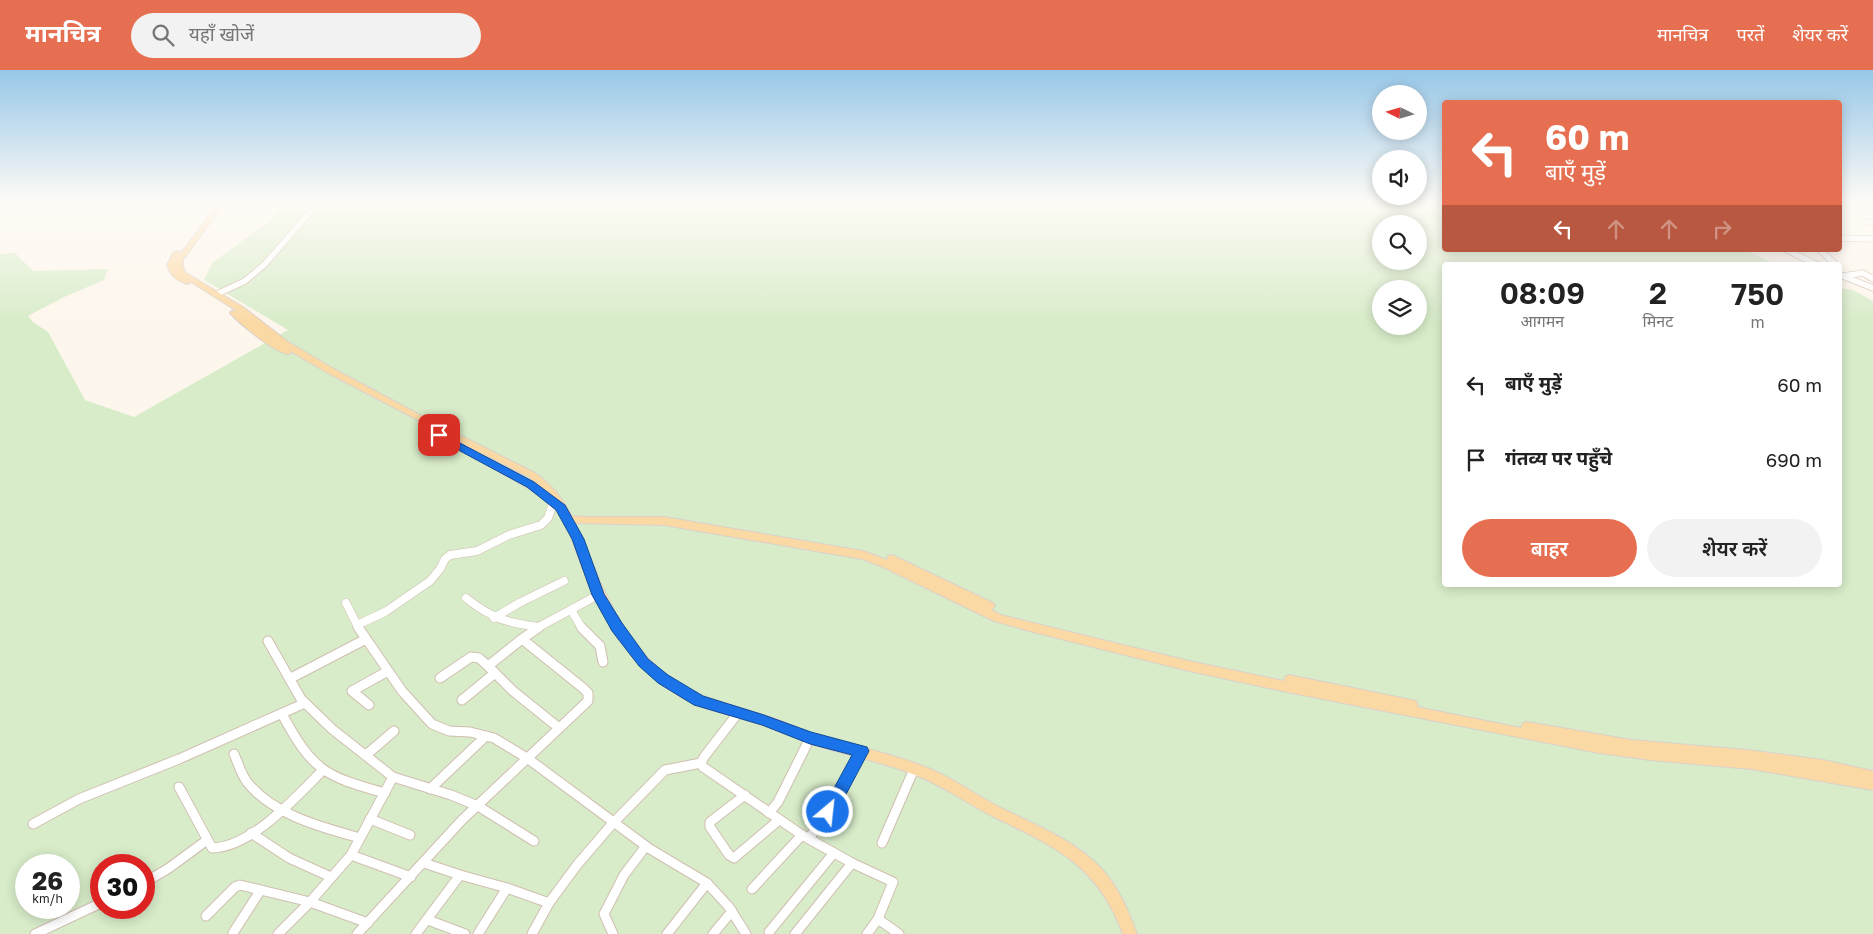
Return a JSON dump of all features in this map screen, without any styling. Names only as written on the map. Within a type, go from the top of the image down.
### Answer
[{"type":"main road","points":[[185,243],[175,256],[171,265],[174,274],[302,362],[521,479],[557,505]]},
{"type":"main road","points":[[191,243],[179,260],[179,267],[183,274],[217,294],[285,344],[414,416],[532,475],[549,487],[557,505],[568,519],[598,595],[629,645],[663,679],[699,700],[764,720],[810,738],[862,751],[937,778],[993,810],[1058,843],[1083,860],[1102,878],[1115,895],[1130,934]]},
{"type":"main road","points":[[568,519],[611,515],[667,516],[850,546],[892,559],[987,606],[1017,617],[1191,659],[1423,707],[1596,740],[1645,747],[1693,749],[1747,755],[1823,766],[1873,777]]},
{"type":"main road","points":[[568,519],[664,522],[855,553],[887,564],[998,618],[1189,666],[1600,748],[1650,755],[1751,763],[1826,774],[1873,784]]},
{"type":"street","points":[[217,294],[245,281],[265,264],[283,243]]},
{"type":"street","points":[[1791,252],[1812,262]]},
{"type":"street","points":[[1822,252],[1833,262]]},
{"type":"street","points":[[1842,275],[1866,274],[1873,279]]},
{"type":"street","points":[[1842,275],[1873,288]]},
{"type":"street","points":[[357,625],[385,612],[430,581],[440,569],[445,559],[450,555],[477,551],[509,535],[541,525],[557,505]]},
{"type":"street","points":[[494,618],[564,581]]},
{"type":"street","points":[[462,700],[522,639],[539,627],[598,595]]},
{"type":"street","points":[[466,598],[494,618],[511,624],[539,627]]},
{"type":"street","points":[[346,603],[357,625],[402,691],[432,724],[449,731],[470,732],[494,738],[527,758],[646,846],[708,883],[732,910],[746,934]]},
{"type":"street","points":[[571,610],[579,625],[600,646],[603,662]]},
{"type":"street","points":[[290,678],[366,639]]},
{"type":"street","points":[[357,934],[478,806],[588,701],[588,693],[522,639]]},
{"type":"street","points":[[268,641],[294,687],[306,703],[332,729],[393,777],[478,806],[534,841]]},
{"type":"street","points":[[440,678],[471,657],[479,658],[513,691],[559,728]]},
{"type":"street","points":[[369,705],[352,691],[388,671]]},
{"type":"street","points":[[33,824],[79,799],[179,759],[306,703]]},
{"type":"street","points":[[532,934],[550,903],[577,865],[613,823],[666,770],[701,763],[713,744],[738,713]]},
{"type":"street","points":[[282,714],[305,752],[324,770],[350,782],[385,793]]},
{"type":"street","points":[[366,755],[394,731]]},
{"type":"street","points":[[430,789],[486,736]]},
{"type":"street","points":[[769,813],[778,802],[810,738]]},
{"type":"street","points":[[752,889],[828,812],[862,751]]},
{"type":"street","points":[[234,754],[246,782],[258,794],[282,810],[334,831],[360,838]]},
{"type":"street","points":[[701,763],[704,767],[805,837],[833,854],[893,882],[878,920],[867,934]]},
{"type":"street","points":[[882,842],[914,769]]},
{"type":"street","points":[[178,787],[212,848],[218,850],[225,849],[251,833],[282,810],[324,770]]},
{"type":"street","points":[[278,934],[310,902],[351,855],[393,777]]},
{"type":"street","points":[[746,795],[710,822],[710,827],[729,855],[734,858],[779,820]]},
{"type":"street","points":[[370,819],[410,835]]},
{"type":"street","points":[[251,833],[266,845],[302,865],[331,877]]},
{"type":"street","points":[[155,876],[207,840]]},
{"type":"street","points":[[613,934],[604,919],[606,909],[624,875],[646,846]]},
{"type":"street","points":[[769,932],[833,854]]},
{"type":"street","points":[[351,855],[411,877]]},
{"type":"street","points":[[424,863],[550,903]]},
{"type":"street","points":[[795,934],[852,863]]},
{"type":"street","points":[[416,934],[460,875]]},
{"type":"street","points":[[667,934],[708,883]]},
{"type":"street","points":[[206,916],[237,886],[281,894],[310,902],[368,923]]},
{"type":"street","points":[[478,934],[507,888]]},
{"type":"street","points":[[233,933],[260,891]]},
{"type":"street","points":[[36,934],[90,908]]},
{"type":"street","points":[[713,934],[732,910]]},
{"type":"street","points":[[428,920],[466,934]]},
{"type":"street","points":[[878,920],[899,934]]},
{"type":"green space","points":[[239,243],[1372,243],[1372,270],[1427,270],[1427,243],[1442,243],[1442,252],[1750,252],[1771,262],[1442,262],[1442,587],[1842,587],[1842,288],[1853,290],[1873,301],[1873,934],[0,934],[0,254],[15,253],[33,271],[108,269],[104,280],[62,298],[28,316],[33,322],[48,332],[85,400],[134,417],[288,330],[204,280],[212,263]]},
{"type":"route","points":[[439,435],[530,485],[561,508],[578,539],[598,595],[617,627],[644,663],[663,679],[682,692],[699,700],[764,720],[810,738],[862,751],[828,812]]}]
